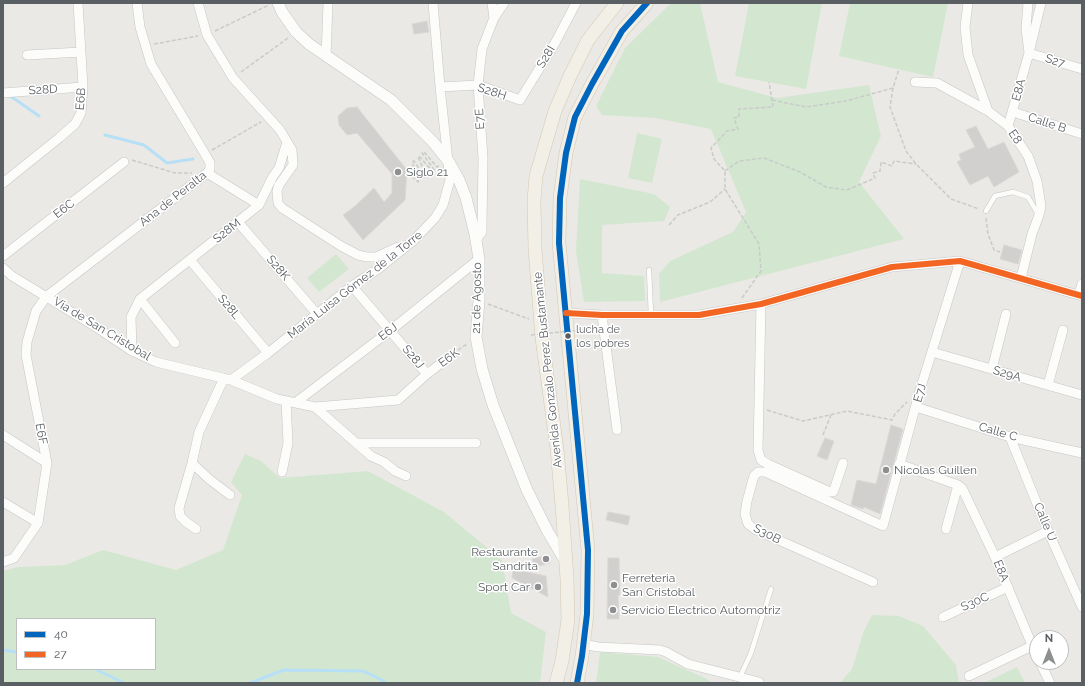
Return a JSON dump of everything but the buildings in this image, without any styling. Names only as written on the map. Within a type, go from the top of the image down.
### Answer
[{"type":"main road","name":"Avenida Gonzalo Perez Bustamante","points":[[556,683],[562,661],[568,620],[566,562],[560,484],[542,338],[535,242],[534,201],[536,176],[555,110],[570,76],[588,40],[617,3]]},
{"type":"main road","name":"Avenida Gonzalo Perez Bustamante","points":[[577,683],[584,644],[587,614],[588,550],[559,243],[560,198],[566,153],[576,117],[592,84],[622,31],[647,3]]},
{"type":"street","name":"E6B","points":[[3,182],[75,124],[81,113],[83,88],[78,3]]},
{"type":"street","name":"Ana de Peralta","points":[[47,296],[207,173],[210,167],[205,154],[151,64],[140,27],[137,3]]},
{"type":"street","points":[[198,3],[206,35],[233,78],[280,130],[292,150],[293,165],[279,185],[277,191],[278,203],[282,208],[341,246],[358,255],[376,257],[414,240]]},
{"type":"street","name":"21 de Agosto","points":[[278,3],[282,12],[296,32],[309,44],[391,100],[433,142],[449,162],[459,180],[466,198],[479,259],[479,301],[476,337],[482,369],[493,405],[510,449],[538,513],[552,540],[566,562]]},
{"type":"street","points":[[326,57],[328,3]]},
{"type":"street","name":"María Luisa Gómez de la Torre","points":[[228,379],[268,353],[352,286],[378,269],[414,240],[435,218],[443,205],[450,180],[433,3]]},
{"type":"street","points":[[492,3],[494,18]]},
{"type":"street","name":"E7E","points":[[475,238],[482,232],[482,158],[478,85],[482,49],[494,18],[504,3]]},
{"type":"street","name":"S28I","points":[[520,100],[576,3]]},
{"type":"street","points":[[968,3],[965,27],[968,55],[988,111]]},
{"type":"street","name":"E8A","points":[[1028,3],[1026,28],[1029,53]]},
{"type":"street","name":"E8A","points":[[1008,126],[1029,53],[1040,3]]},
{"type":"street","points":[[28,55],[81,52]]},
{"type":"street","name":"S27","points":[[1029,53],[1082,69]]},
{"type":"street","name":"E8","points":[[915,82],[937,83],[988,111],[1008,126],[1028,156],[1038,181],[1040,206],[1039,215],[1032,234],[1021,278]]},
{"type":"street","name":"S28H","points":[[440,87],[478,85],[520,100]]},
{"type":"street","name":"S28D","points":[[3,93],[83,88]]},
{"type":"street","name":"Calle B","points":[[1013,112],[1082,134]]},
{"type":"street","name":"S28M","points":[[132,351],[131,317],[140,299],[259,205],[272,178],[279,168],[287,142]]},
{"type":"street","name":"E6C","points":[[3,256],[124,162]]},
{"type":"street","points":[[207,173],[259,205]]},
{"type":"street","name":"S28K","points":[[238,222],[316,314]]},
{"type":"street","name":"E6J","points":[[290,402],[391,330],[479,259]]},
{"type":"street","name":"S28L","points":[[190,260],[268,353]]},
{"type":"street","points":[[566,313],[602,315],[699,315],[761,304],[892,267],[960,261],[1080,296],[1082,284]]},
{"type":"street","name":"E7J","points":[[883,526],[920,390],[960,261]]},
{"type":"street","name":"Via de San Cristobal","points":[[3,268],[12,276],[47,296],[132,351],[156,362],[228,379],[277,399],[315,407]]},
{"type":"street","name":"S28J","points":[[352,286],[427,374]]},
{"type":"street","name":"E6F","points":[[3,562],[14,558],[38,523],[47,463],[26,355],[27,342],[36,311],[47,296]]},
{"type":"street","points":[[140,299],[175,343]]},
{"type":"street","points":[[761,304],[758,450],[761,460],[830,492],[833,492],[843,462]]},
{"type":"street","points":[[992,369],[1006,314]]},
{"type":"street","points":[[602,315],[617,430]]},
{"type":"street","points":[[1048,384],[1062,330]]},
{"type":"street","name":"S29A","points":[[932,352],[1048,384],[1082,395]]},
{"type":"street","name":"E6K","points":[[315,407],[398,400],[427,374],[452,355]]},
{"type":"street","points":[[196,529],[180,516],[179,508],[199,432],[228,379]]},
{"type":"street","points":[[282,472],[288,443],[290,402]]},
{"type":"street","points":[[315,407],[371,456],[384,462],[395,471],[406,476]]},
{"type":"street","name":"Calle C","points":[[916,407],[1010,437],[1080,453]]},
{"type":"street","points":[[3,435],[47,463]]},
{"type":"street","name":"Calle U","points":[[1010,437],[1048,531],[1082,607]]},
{"type":"street","points":[[356,443],[476,443]]},
{"type":"street","points":[[1080,453],[1082,462]]},
{"type":"street","points":[[192,463],[208,479],[230,495]]},
{"type":"street","points":[[899,464],[960,486],[946,529]]},
{"type":"street","name":"S30B","points":[[873,582],[756,530],[748,524],[745,514],[746,501],[754,476],[758,472],[764,472],[883,526]]},
{"type":"street","name":"E8A","points":[[960,486],[995,557],[1029,639]]},
{"type":"street","points":[[3,502],[38,523]]},
{"type":"street","points":[[995,557],[1048,531]]},
{"type":"street","name":"S30C","points":[[943,617],[1008,587]]},
{"type":"street","points":[[584,644],[598,647],[660,650],[688,664],[759,682]]},
{"type":"street","points":[[969,676],[1029,647]]},
{"type":"street","points":[[1044,670],[1050,683]]},
{"type":"lane","points":[[986,211],[995,196],[1013,192],[1028,197],[1039,215]]},
{"type":"lane","points":[[649,270],[651,315]]},
{"type":"lane","points":[[740,677],[751,653],[771,589]]},
{"type":"path","points":[[233,78],[296,32]]},
{"type":"path","points":[[900,69],[893,88],[890,107],[906,150],[916,164],[951,199],[986,211],[988,234],[994,250],[1000,252]]},
{"type":"path","points":[[734,309],[761,271],[758,244],[726,189],[726,171],[714,159],[711,148],[727,131],[738,129],[734,118],[740,117],[739,109],[773,106],[769,82]]},
{"type":"path","points":[[772,100],[806,107],[846,101],[893,88]]},
{"type":"path","points":[[205,154],[269,117]]},
{"type":"path","points":[[408,172],[418,182],[419,180],[412,162],[414,161],[425,178],[427,177],[418,157],[419,156],[433,172],[435,171],[422,153],[424,152],[438,167],[439,166],[435,160]]},
{"type":"path","points":[[726,171],[739,161],[764,158],[800,172],[826,188],[847,190],[875,178],[874,173],[880,171],[881,162],[892,166],[894,161],[916,164]]},
{"type":"path","points":[[124,162],[132,160],[175,173],[207,173]]},
{"type":"path","points":[[669,225],[678,215],[710,202],[726,189]]},
{"type":"path","points":[[479,301],[529,318],[529,323]]},
{"type":"path","points":[[531,335],[604,327]]},
{"type":"path","name":"E6K","points":[[452,355],[476,337]]},
{"type":"path","points":[[760,407],[803,421],[847,411],[892,420],[895,414],[920,390]]},
{"type":"path","points":[[823,435],[831,415]]},
{"type":"green space","points":[[671,3],[700,3],[718,82],[777,98],[869,85],[881,136],[859,182],[904,239],[660,302],[659,274],[670,261],[733,232],[746,212],[711,129],[655,118],[602,115],[596,106],[625,48]]},
{"type":"green space","points":[[749,3],[822,3],[806,89],[735,76]]},
{"type":"green space","points":[[850,3],[948,3],[933,77],[839,56]]},
{"type":"green space","points":[[637,133],[662,139],[652,183],[628,178]]},
{"type":"green space","points":[[580,179],[654,194],[670,207],[664,221],[602,225],[602,273],[644,276],[645,301],[584,302],[576,251]]},
{"type":"green space","points":[[336,254],[349,269],[319,292],[307,278]]},
{"type":"green space","points":[[245,454],[261,461],[280,478],[368,471],[444,512],[502,560],[511,613],[546,632],[540,683],[3,683],[3,571],[18,567],[65,565],[103,550],[176,570],[223,550],[242,495],[231,482]]},
{"type":"green space","points":[[872,615],[899,616],[923,626],[956,665],[959,683],[840,683],[852,669],[863,633]]},
{"type":"green space","points":[[600,652],[658,657],[707,679],[711,683],[595,683]]},
{"type":"green space","points":[[1017,667],[1025,683],[981,683],[986,682]]},
{"type":"waterway","points":[[9,95],[39,116]]},
{"type":"waterway","points":[[105,135],[144,145],[167,163],[193,159]]},
{"type":"waterway","points":[[3,650],[16,652]]},
{"type":"waterway","points":[[97,670],[124,683]]},
{"type":"waterway","points":[[250,683],[284,670],[363,671],[384,681],[384,683]]},
{"type":"transit line","name":"40","points":[[577,683],[587,614],[588,550],[559,243],[560,198],[566,153],[575,117],[622,31],[647,3]]},
{"type":"transit line","name":"27","points":[[566,313],[602,315],[699,315],[761,304],[892,267],[960,261],[1082,296]]},
{"type":"place","name":"Siglo 21","points":[[398,172]]},
{"type":"place","name":"lucha de los pobres","points":[[568,336]]},
{"type":"place","name":"Nicolas Guillen","points":[[886,470]]},
{"type":"place","name":"Restaurante Sandrita","points":[[546,559]]},
{"type":"place","name":"Ferreteria San Cristobal","points":[[614,585]]},
{"type":"place","name":"Sport Car","points":[[538,587]]},
{"type":"place","name":"Servicio Electrico Automotriz","points":[[613,610]]}]
